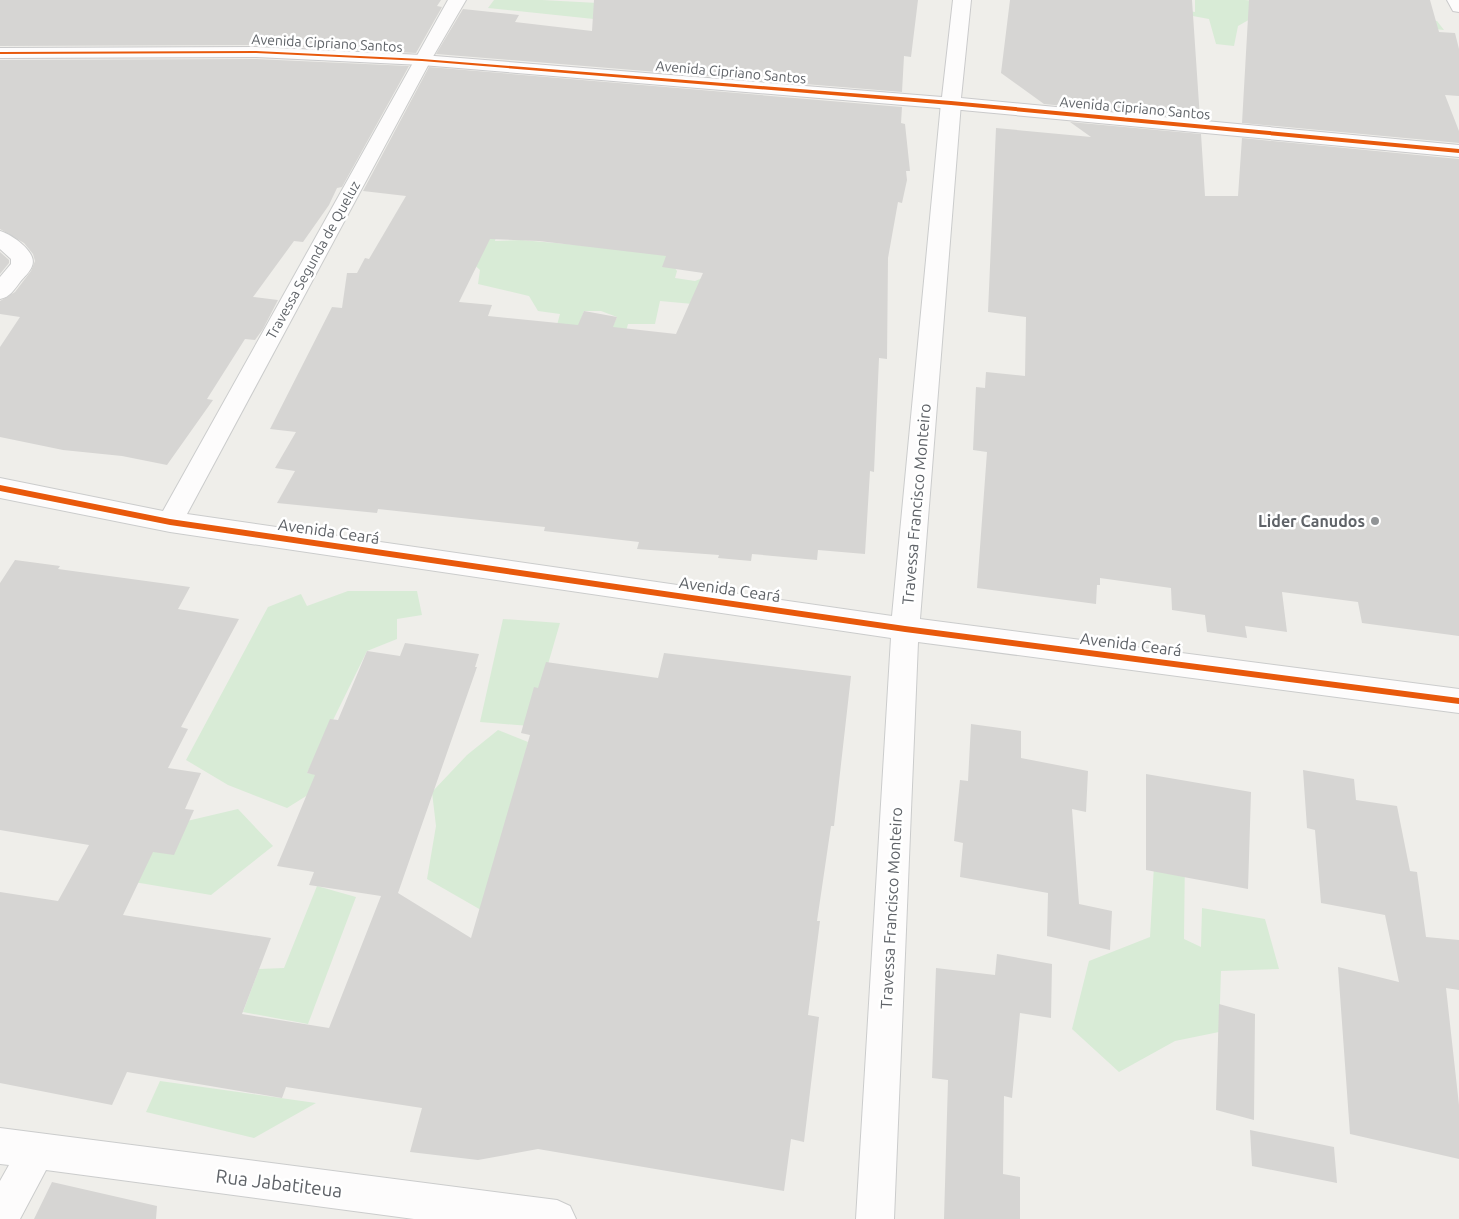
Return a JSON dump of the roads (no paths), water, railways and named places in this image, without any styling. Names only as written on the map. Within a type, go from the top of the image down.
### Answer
[{"type":"street","name":"Travessa Segunda de Queluz","points":[[170,522],[422,60],[457,0]]},
{"type":"street","name":"Travessa Francisco Monteiro","points":[[875,1219],[906,629],[951,103],[962,0]]},
{"type":"street","points":[[1456,0],[1459,7]]},
{"type":"street","name":"Avenida Cipriano Santos","points":[[0,53],[256,52],[422,60],[951,103],[1459,151]]},
{"type":"street","points":[[0,238],[22,257],[22,266],[0,292]]},
{"type":"street","name":"Avenida Ceará","points":[[0,488],[170,522],[906,629],[1459,700]]},
{"type":"street","name":"Rua Jabatiteua","points":[[0,1146],[557,1219]]},
{"type":"street","points":[[0,1219],[36,1152]]},
{"type":"place","name":"Lider Canudos","points":[[1375,521]]}]
